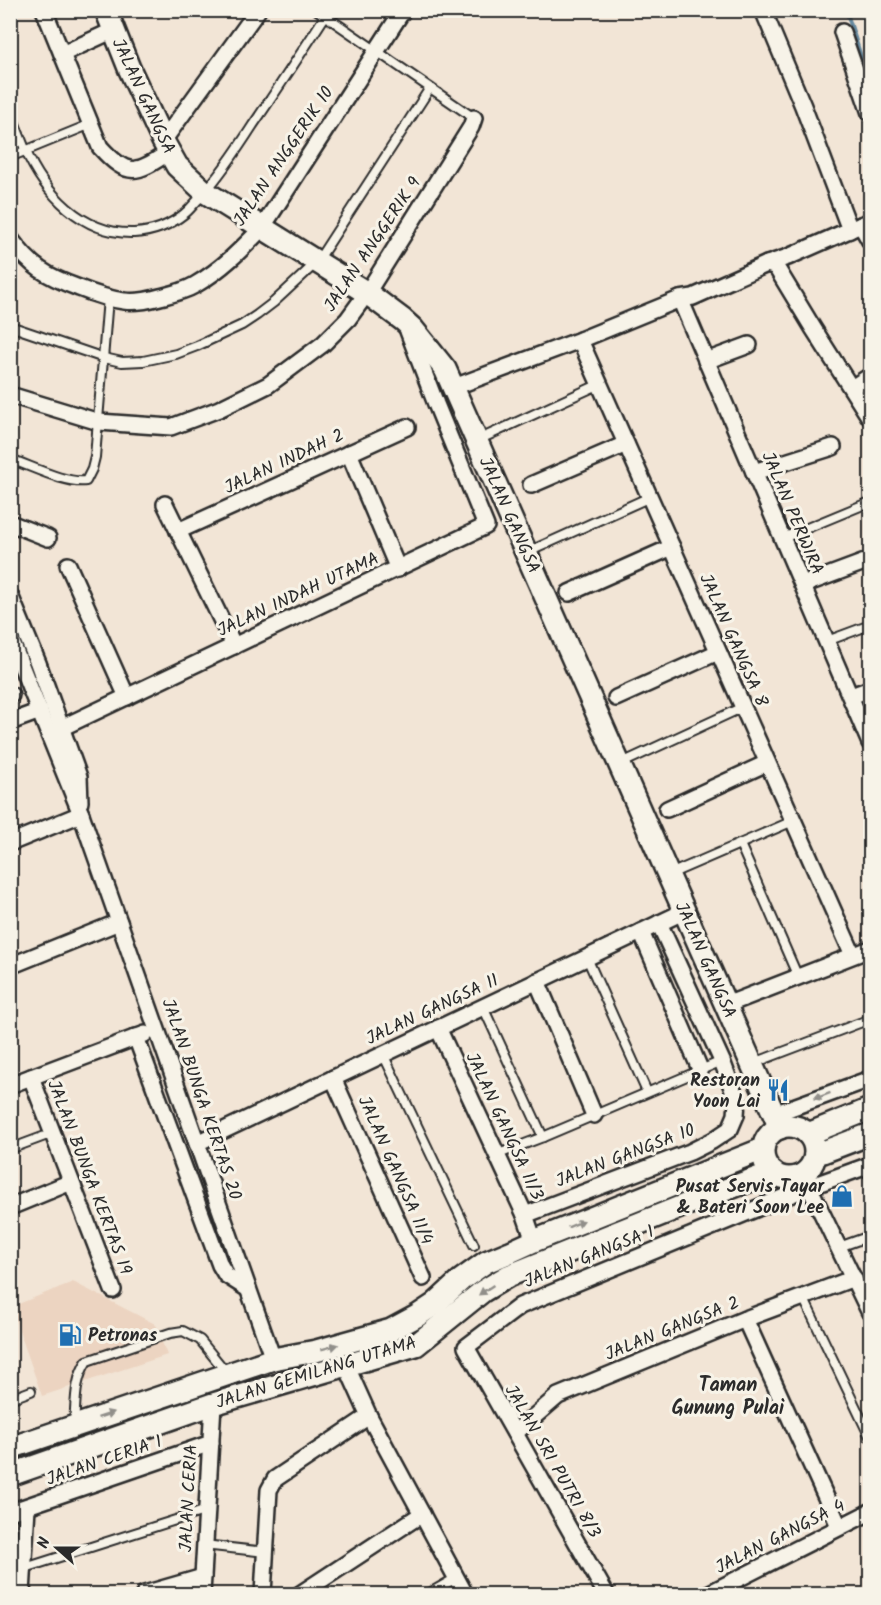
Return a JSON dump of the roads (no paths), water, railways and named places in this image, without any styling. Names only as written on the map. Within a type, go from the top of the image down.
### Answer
[{"type":"main road","name":"JALAN GANGSA","points":[[106,10],[129,68],[177,166],[205,192],[367,293],[408,324],[445,369],[777,1121]]},
{"type":"main road","points":[[808,1134],[870,1109]]},
{"type":"main road","points":[[777,1121],[801,1128],[808,1134],[815,1147],[815,1155],[806,1180],[780,1176],[767,1166],[764,1149],[777,1121]]},
{"type":"main road","points":[[815,1155],[870,1134]]},
{"type":"main road","name":"JALAN GEMILANG UTAMA","points":[[10,1448],[273,1359],[316,1351],[391,1330],[435,1304],[461,1280],[486,1262],[534,1240],[764,1149]]},
{"type":"main road","name":"JALAN GEMILANG UTAMA","points":[[10,1475],[213,1404],[416,1345],[483,1291],[508,1276],[773,1172]]},
{"type":"street","points":[[44,10],[100,147],[114,163],[129,169],[140,169],[148,165],[166,146],[258,10]]},
{"type":"street","name":"JALAN ANGGERIK 10","points":[[10,238],[34,266],[52,278],[108,298],[126,302],[147,300],[194,286],[237,254],[262,228],[403,10]]},
{"type":"street","points":[[763,10],[803,106],[860,225],[870,241]]},
{"type":"street","points":[[62,54],[114,30]]},
{"type":"street","points":[[842,32],[870,113]]},
{"type":"street","name":"JALAN ANGGERIK 9","points":[[10,395],[99,422],[171,427],[219,409],[268,386],[323,344],[348,319],[367,293],[471,127],[474,118]]},
{"type":"street","points":[[454,387],[580,340],[680,299],[693,297],[860,225]]},
{"type":"street","points":[[767,264],[776,267],[870,418]]},
{"type":"street","name":"JALAN PERWIRA","points":[[680,299],[870,743]]},
{"type":"street","name":"JALAN INDAH UTAMA","points":[[61,728],[486,526],[436,404],[407,328],[408,324]]},
{"type":"street","name":"JALAN GANGSA 8","points":[[580,340],[853,956]]},
{"type":"street","points":[[706,361],[749,345]]},
{"type":"street","points":[[852,388],[870,376]]},
{"type":"street","name":"JALAN INDAH 2","points":[[178,531],[406,427]]},
{"type":"street","points":[[531,485],[626,444]]},
{"type":"street","points":[[754,472],[833,447]]},
{"type":"street","points":[[349,453],[398,568]]},
{"type":"street","points":[[165,504],[234,646]]},
{"type":"street","points":[[10,523],[48,538]]},
{"type":"street","points":[[568,593],[672,547]]},
{"type":"street","points":[[803,585],[870,560]]},
{"type":"street","points":[[68,565],[127,697]]},
{"type":"street","points":[[10,596],[79,777],[81,814]]},
{"type":"street","points":[[10,638],[81,814]]},
{"type":"street","points":[[616,698],[718,652]]},
{"type":"street","points":[[851,696],[870,689]]},
{"type":"street","points":[[10,722],[40,711]]},
{"type":"street","points":[[667,809],[767,763]]},
{"type":"street","points":[[10,843],[81,814]]},
{"type":"street","name":"JALAN BUNGA KERTAS 20","points":[[81,814],[273,1359]]},
{"type":"street","name":"JALAN GANGSA 11","points":[[196,1143],[685,911]]},
{"type":"street","points":[[10,966],[119,922]]},
{"type":"street","name":"JALAN GANGSA 10","points":[[525,1215],[668,1161],[712,1141],[730,1129],[736,1115],[737,1101],[722,1061],[659,923]]},
{"type":"street","points":[[641,932],[700,1070]]},
{"type":"street","points":[[726,1005],[870,949]]},
{"type":"street","points":[[537,981],[594,1115]]},
{"type":"street","name":"JALAN GANGSA 11/3","points":[[438,1028],[525,1215],[534,1240]]},
{"type":"street","points":[[10,1085],[157,1030]]},
{"type":"street","points":[[136,1037],[219,1265],[226,1275],[248,1290]]},
{"type":"street","name":"JALAN BUNGA KERTAS 19","points":[[32,1077],[113,1290]]},
{"type":"street","name":"JALAN GANGSA 11/4","points":[[333,1078],[423,1278]]},
{"type":"street","points":[[777,1121],[870,1079]]},
{"type":"street","points":[[668,1161],[683,1172],[702,1174]]},
{"type":"street","name":"JALAN GANGSA 1","points":[[466,1347],[520,1306],[806,1180],[870,1165]]},
{"type":"street","points":[[806,1180],[870,1313]]},
{"type":"street","points":[[10,1207],[71,1182]]},
{"type":"street","name":"JALAN GANGSA 2","points":[[514,1433],[558,1396],[745,1319],[854,1278]]},
{"type":"street","points":[[745,1319],[839,1526]]},
{"type":"street","name":"JALAN SRI PUTRI 8/3","points":[[466,1347],[606,1594]]},
{"type":"street","points":[[346,1365],[369,1416],[465,1594]]},
{"type":"street","name":"JALAN CERIA","points":[[202,1594],[213,1404]]},
{"type":"street","points":[[263,1594],[270,1490],[275,1479],[369,1416]]},
{"type":"street","name":"JALAN CERIA 1","points":[[10,1512],[211,1443]]},
{"type":"street","points":[[22,1594],[27,1507]]},
{"type":"street","name":"JALAN GANGSA 4","points":[[708,1594],[870,1512]]},
{"type":"street","points":[[300,1594],[422,1514]]},
{"type":"street","points":[[144,1594],[203,1577]]},
{"type":"lane","points":[[317,10],[327,13],[377,51],[474,118]]},
{"type":"lane","points":[[10,111],[26,151],[45,184],[75,215],[86,223],[105,230],[123,233],[164,228],[185,214],[223,170],[327,13]]},
{"type":"lane","points":[[10,326],[122,362],[143,361],[176,354],[242,325],[290,289],[317,262],[430,88]]},
{"type":"lane","points":[[10,157],[91,124]]},
{"type":"lane","points":[[10,459],[66,479],[77,482],[86,481],[95,457],[108,298]]},
{"type":"lane","points":[[477,440],[600,384]]},
{"type":"lane","points":[[527,553],[650,497]]},
{"type":"lane","points":[[783,538],[870,501]]},
{"type":"lane","points":[[827,641],[870,625]]},
{"type":"lane","points":[[620,764],[743,706]]},
{"type":"lane","points":[[669,874],[793,821]]},
{"type":"lane","points":[[740,844],[798,977]]},
{"type":"lane","points":[[587,958],[648,1092]]},
{"type":"lane","points":[[483,1007],[543,1137]]},
{"type":"lane","points":[[752,1064],[870,1019]]},
{"type":"lane","points":[[383,1054],[474,1245]]},
{"type":"lane","points":[[496,1155],[722,1061]]},
{"type":"lane","points":[[10,1149],[53,1133]]},
{"type":"lane","points":[[839,1247],[870,1236]]},
{"type":"lane","points":[[802,1298],[870,1437]]},
{"type":"lane","points":[[74,1426],[77,1380],[87,1361],[183,1331],[200,1340],[228,1374]]},
{"type":"lane","points":[[10,1399],[31,1391]]},
{"type":"lane","points":[[25,1568],[207,1510]]},
{"type":"lane","points":[[204,1545],[267,1552]]},
{"type":"lane","points":[[428,1594],[456,1578]]},
{"type":"waterway","points":[[846,10],[870,84]]},
{"type":"place","name":"Restoran Yoon Lai","points":[[778,1090]]},
{"type":"place","name":"Pusat Servis Tayar & Bateri Soon Lee","points":[[842,1196]]},
{"type":"place","name":"Petronas","points":[[70,1335]]},
{"type":"district","name":"Taman Gunung Pulai","points":[[728,1396]]}]
